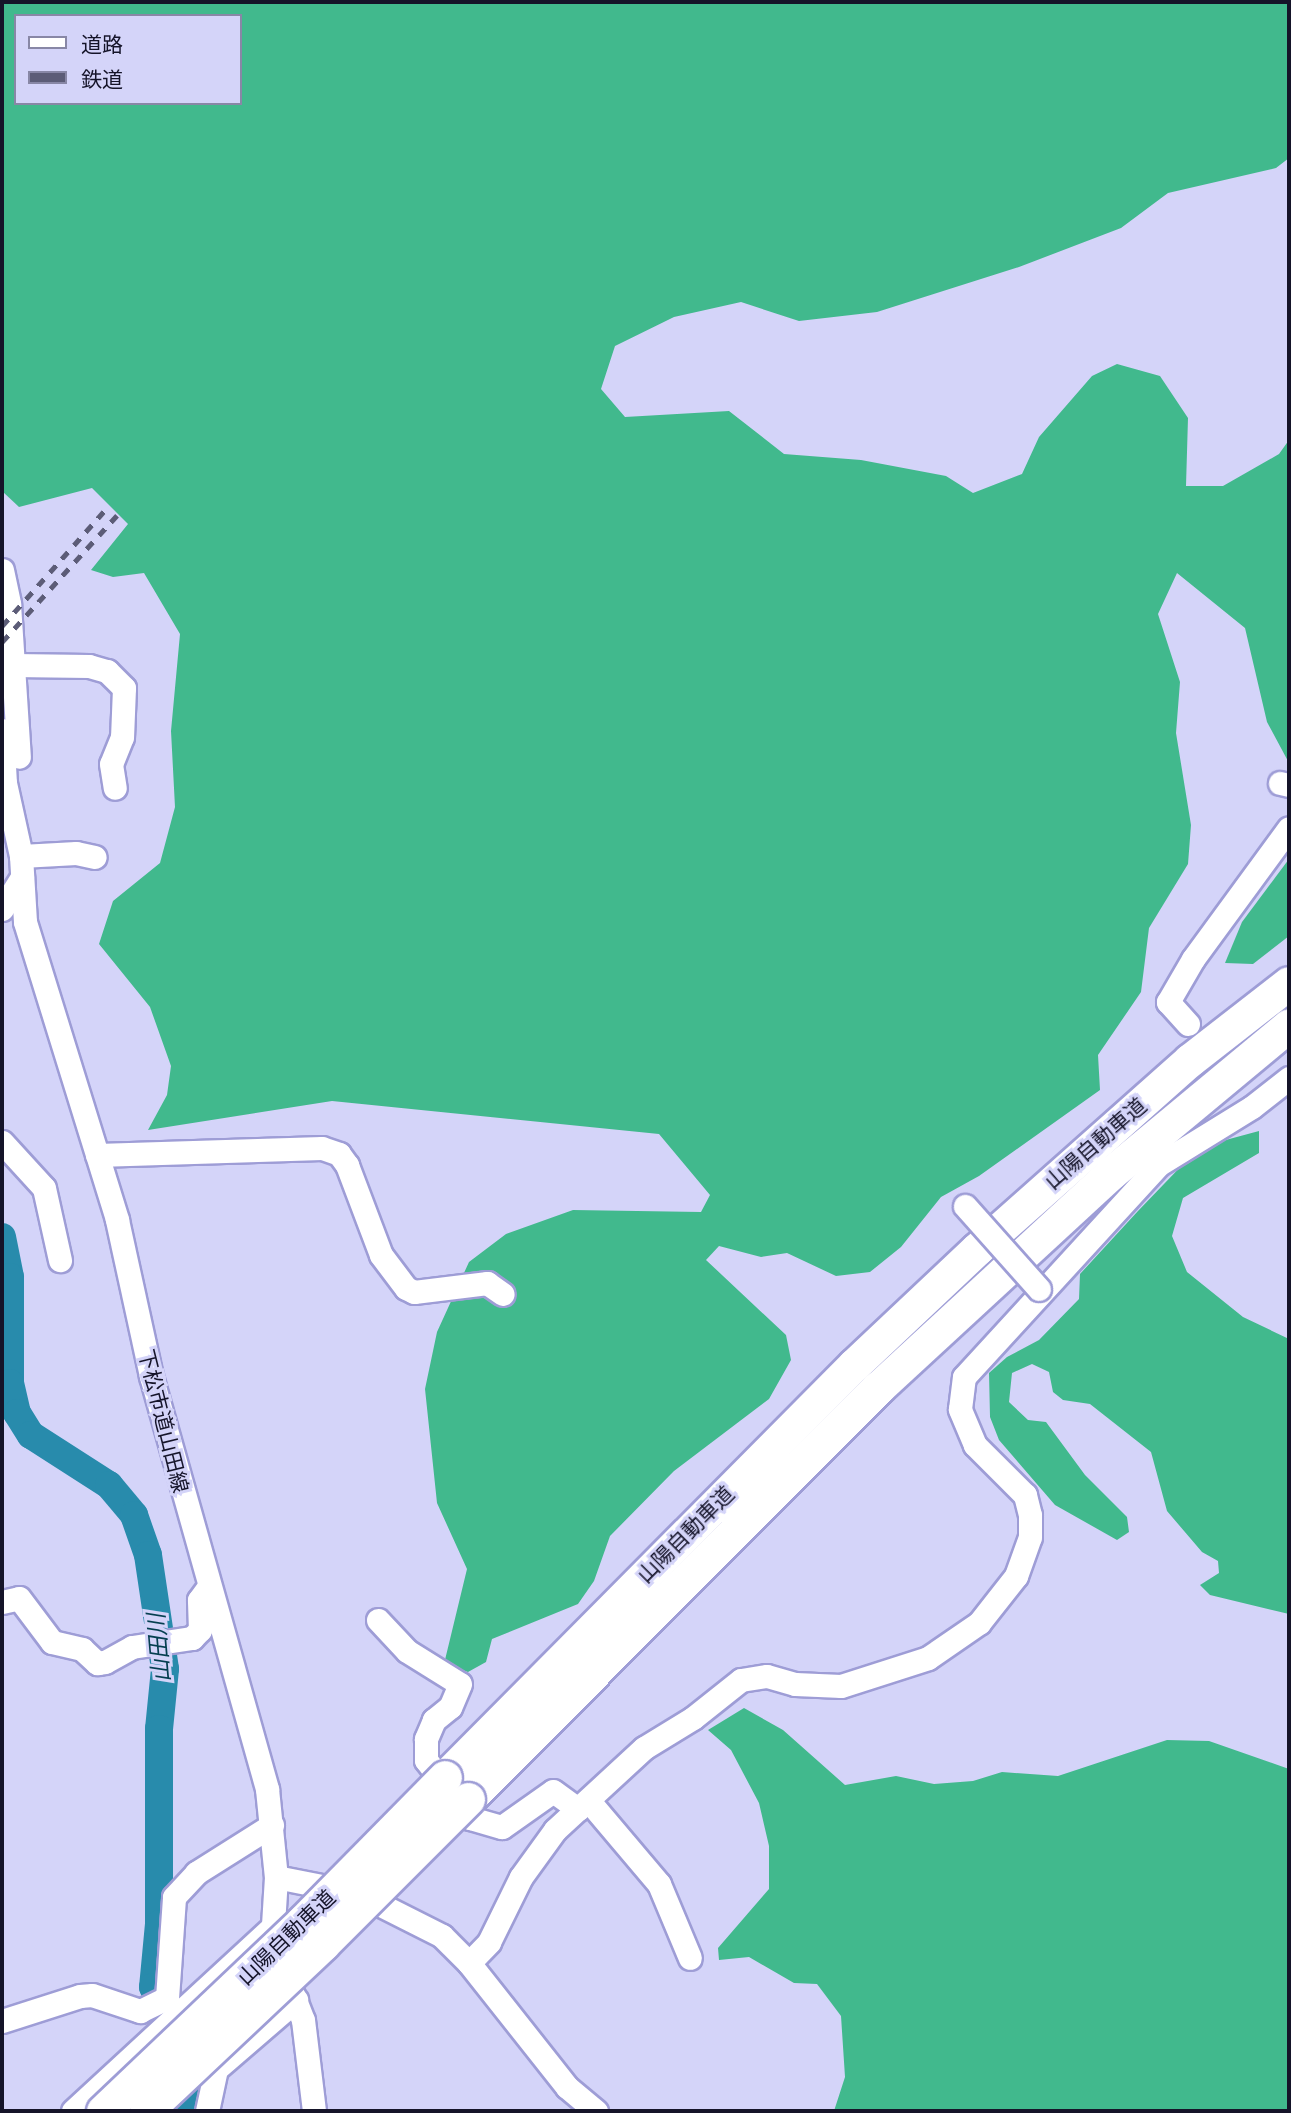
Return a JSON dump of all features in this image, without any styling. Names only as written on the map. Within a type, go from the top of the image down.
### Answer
[{"type":"highway","name":"山陽自動車道","points":[[146,2111],[323,1944],[456,1788],[806,1413],[977,1249],[1180,1069],[1289,983]]},
{"type":"highway","name":"山陽自動車道","points":[[103,2111],[303,1921],[456,1788],[878,1388],[1111,1173],[1289,1025]]},
{"type":"street","points":[[2,570],[13,665],[22,796],[12,814]]},
{"type":"street","points":[[13,665],[89,666],[107,671],[124,688],[122,737],[111,764],[115,788]]},
{"type":"street","name":"下松市道山田線","points":[[2,730],[15,868],[25,922],[43,989],[97,1155],[208,1586],[267,1789],[276,1877],[271,1928],[310,2049],[314,2111]]},
{"type":"street","points":[[1188,1024],[1168,1002],[1192,959],[1289,828]]},
{"type":"street","points":[[2,909],[15,868],[76,853],[94,857]]},
{"type":"street","points":[[469,1963],[489,1942],[538,1851],[583,1804],[644,1748],[693,1718],[741,1680],[767,1676],[795,1684],[841,1686],[897,1670],[935,1653],[979,1623],[999,1601],[1016,1576],[1030,1536],[1030,1516],[1025,1495],[975,1445],[960,1409],[964,1377],[1158,1165],[1252,1107],[1289,1078]]},
{"type":"street","points":[[1235,1085],[1252,1107]]},
{"type":"street","points":[[2,1142],[44,1188],[60,1259]]},
{"type":"street","points":[[97,1155],[322,1148],[339,1154],[348,1165],[382,1255],[406,1288],[414,1292],[487,1283],[503,1294]]},
{"type":"street","points":[[965,1206],[1042,1290]]},
{"type":"street","points":[[2,1602],[19,1598],[51,1642],[82,1649],[97,1663],[132,1647],[192,1638],[200,1630],[200,1600],[208,1586]]},
{"type":"street","points":[[378,1620],[407,1651],[460,1684],[450,1707],[434,1720],[426,1739],[426,1760],[470,1818],[502,1827],[553,1791],[583,1804],[659,1884],[690,1958]]},
{"type":"street","points":[[164,2006],[174,1897],[196,1873],[272,1825]]},
{"type":"street","points":[[276,1877],[369,1898],[442,1936],[469,1963],[539,2055],[596,2111]]},
{"type":"street","points":[[73,2111],[164,2006],[271,1928]]},
{"type":"street","points":[[2,2021],[92,1995],[164,2006],[216,2069]]},
{"type":"street","points":[[207,2111],[216,2069],[296,2000]]},
{"type":"green space","points":[[2,2],[1289,2],[1289,158],[1276,168],[1168,193],[1121,228],[1019,267],[877,312],[799,321],[741,302],[674,317],[615,346],[601,389],[625,417],[729,411],[784,454],[861,460],[946,476],[973,493],[1022,474],[1039,437],[1092,376],[1117,364],[1160,376],[1188,418],[1186,486],[1223,486],[1279,454],[1289,440],[1289,763],[1267,722],[1245,628],[1177,573],[1158,614],[1180,682],[1176,733],[1191,825],[1188,864],[1149,928],[1141,992],[1098,1055],[1100,1090],[979,1176],[941,1197],[901,1247],[870,1272],[836,1276],[787,1253],[761,1257],[719,1246],[706,1260],[786,1335],[791,1360],[769,1399],[674,1471],[610,1536],[594,1581],[578,1604],[492,1639],[486,1662],[468,1672],[444,1664],[467,1569],[437,1503],[425,1389],[437,1332],[469,1262],[506,1234],[573,1210],[701,1212],[710,1195],[659,1134],[332,1101],[148,1130],[167,1095],[171,1066],[150,1007],[99,944],[113,901],[160,863],[175,807],[171,731],[180,634],[144,573],[113,577],[91,570],[128,524],[92,488],[19,507],[2,491]]},
{"type":"green space","points":[[1289,859],[1289,936],[1253,964],[1225,963],[1242,922]]},
{"type":"green space","points":[[1259,1131],[1259,1153],[1183,1198],[1172,1236],[1187,1272],[1243,1317],[1289,1339],[1289,1614],[1210,1595],[1200,1585],[1219,1573],[1218,1561],[1202,1552],[1167,1511],[1151,1452],[1090,1404],[1063,1400],[1053,1392],[1049,1372],[1032,1364],[1012,1373],[1009,1402],[1028,1420],[1046,1422],[1085,1475],[1127,1517],[1129,1532],[1117,1540],[1055,1505],[999,1440],[990,1417],[989,1373],[1007,1357],[1039,1340],[1079,1299],[1080,1274],[1138,1211],[1189,1158],[1222,1141]]},
{"type":"green space","points":[[744,1708],[783,1730],[845,1785],[896,1776],[934,1784],[973,1781],[1002,1772],[1058,1776],[1167,1740],[1209,1741],[1289,1769],[1289,2111],[834,2111],[845,2077],[841,2016],[817,1984],[794,1983],[749,1957],[719,1960],[718,1948],[769,1889],[769,1846],[759,1803],[731,1750],[708,1730]]},
{"type":"waterway","name":"山田川","points":[[2,1237],[10,1277],[10,1383],[17,1413],[31,1435],[109,1485],[134,1515],[148,1555],[165,1669],[159,1729],[159,1924],[153,1987],[188,2071],[189,2111]]},
{"type":"railway","points":[[2,626],[106,509]]},
{"type":"railway","points":[[2,642],[117,515]]}]
